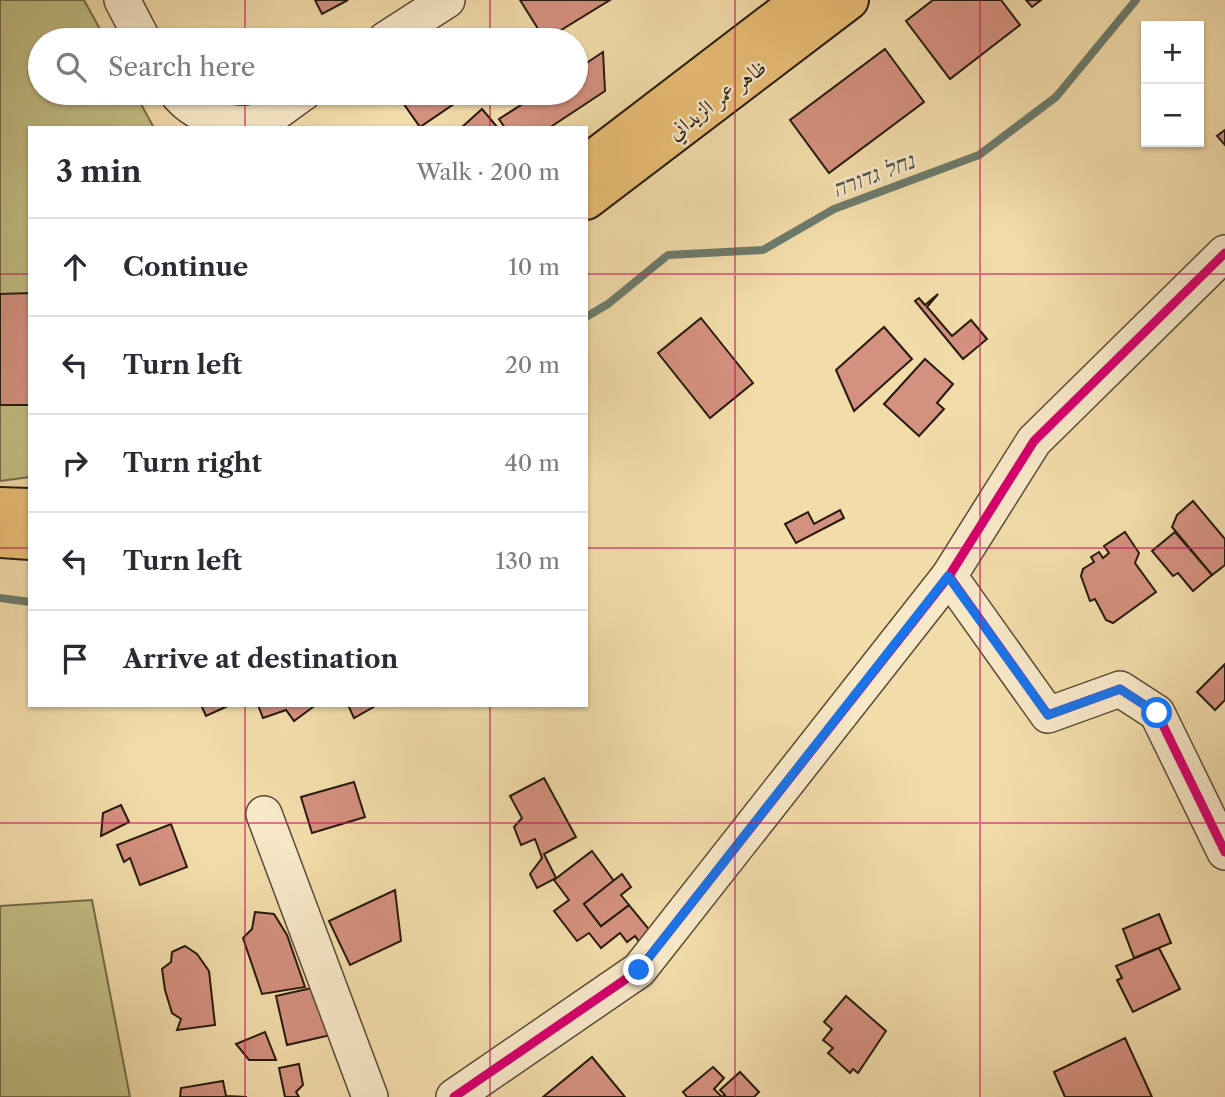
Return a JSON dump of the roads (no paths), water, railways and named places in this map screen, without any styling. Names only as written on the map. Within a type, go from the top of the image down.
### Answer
[{"type":"main road","name":"ظاهر عمر الزيداني","points":[[588,163],[802,0]]},
{"type":"main road","name":"ظاهر عمر الزيداني","points":[[588,198],[849,0]]},
{"type":"main road","points":[[0,507],[28,508]]},
{"type":"main road","points":[[0,538],[28,540]]},
{"type":"street","points":[[122,0],[137,28]]},
{"type":"street","points":[[404,28],[447,0]]},
{"type":"street","points":[[189,105],[223,121],[258,122],[284,105]]},
{"type":"street","points":[[454,1097],[639,970],[948,576],[1034,441],[1225,253]]},
{"type":"street","points":[[948,576],[1048,715],[1120,689],[1157,713],[1225,852]]},
{"type":"street","points":[[264,814],[370,1097]]},
{"type":"waterway","name":"נחל גדורה","points":[[588,316],[608,304],[668,255],[763,250],[834,209],[979,155],[1056,97],[1136,0]]},
{"type":"waterway","name":"נחל גדורה","points":[[0,598],[28,602]]}]
